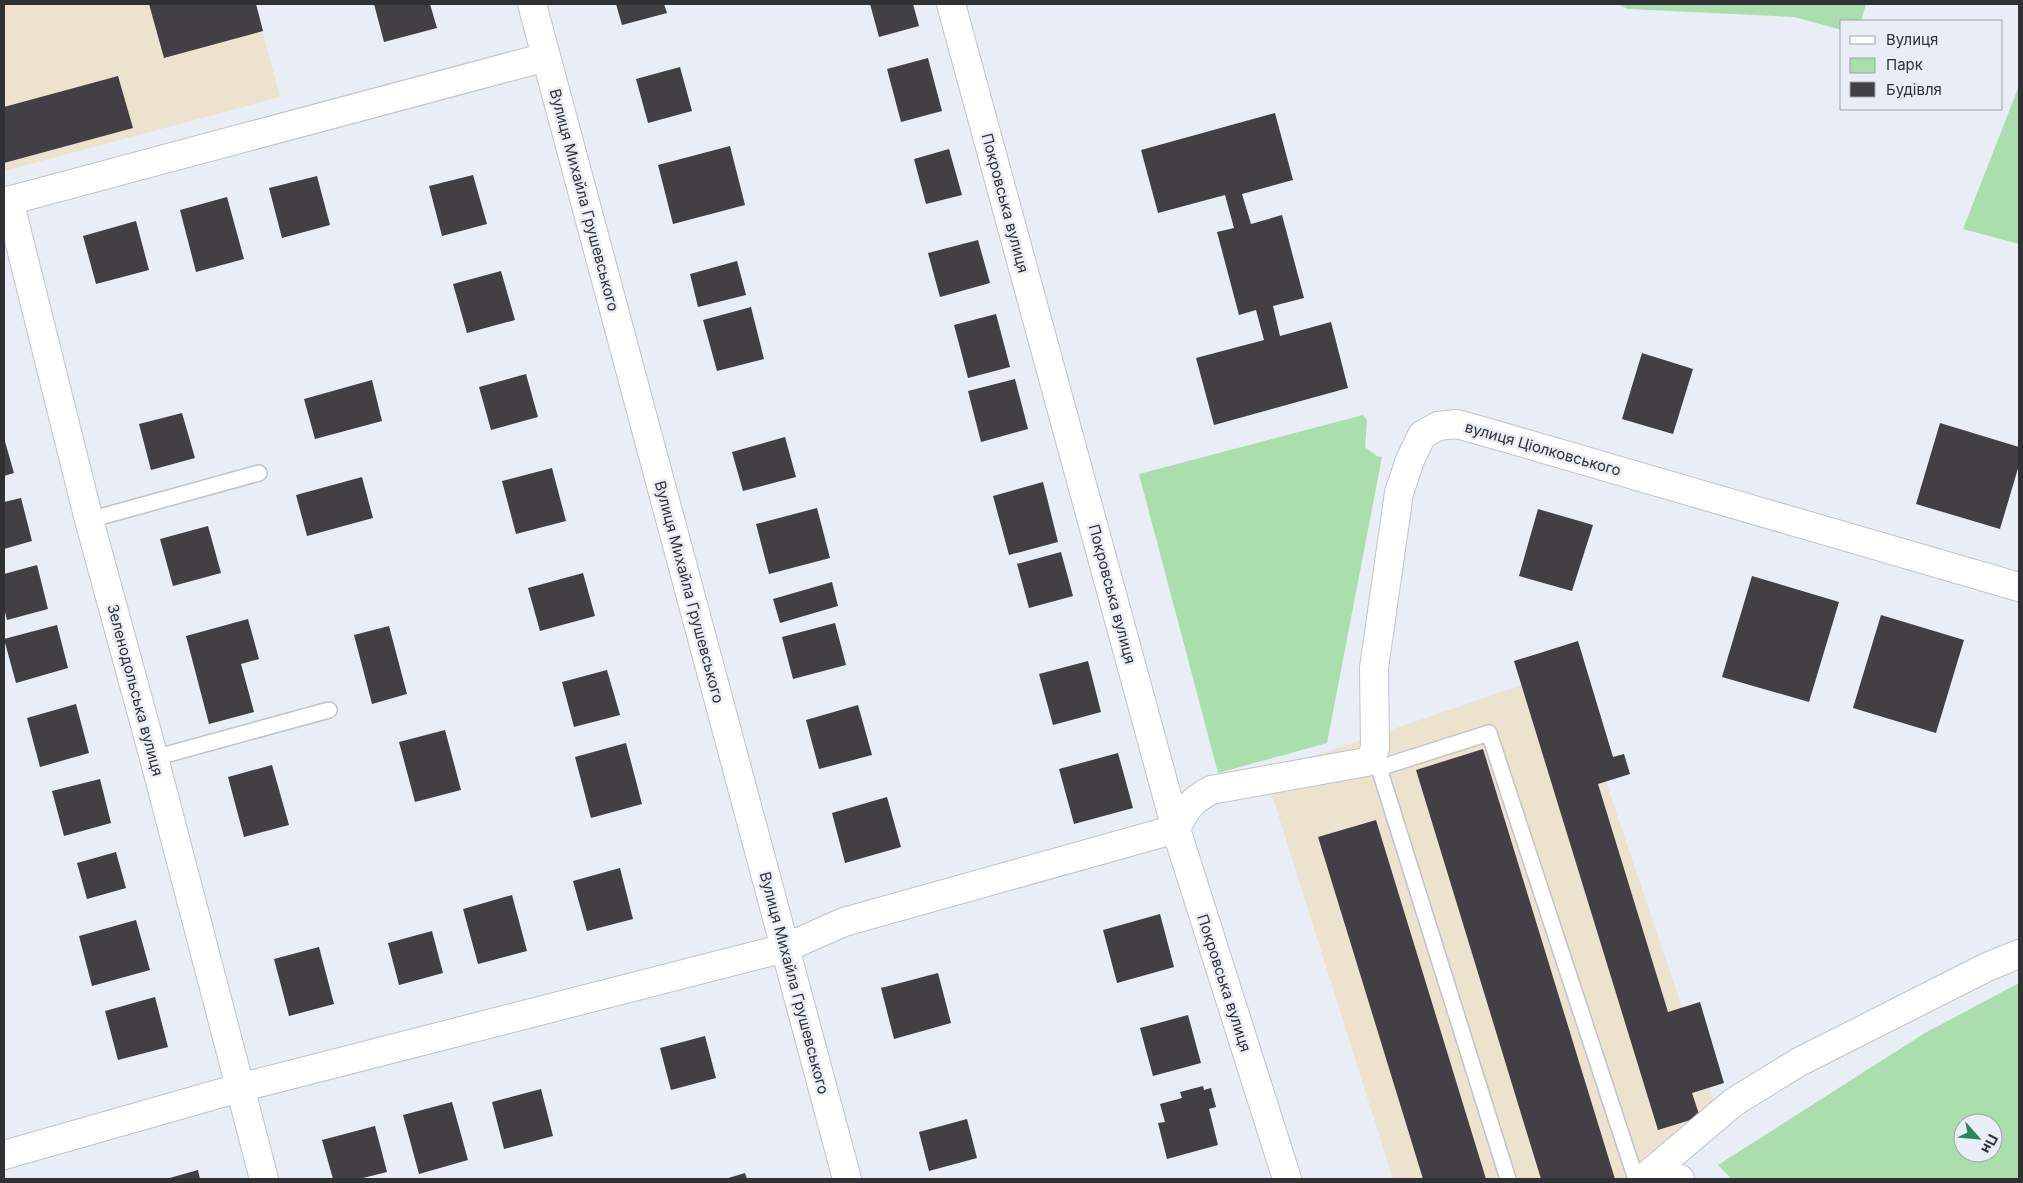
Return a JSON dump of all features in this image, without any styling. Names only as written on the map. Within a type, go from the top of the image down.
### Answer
[{"type":"street","name":"Вулиця Михайла Грушевського","points":[[532,4],[847,1179]]},
{"type":"street","name":"Покровська вулиця","points":[[951,4],[1176,829],[1287,1179]]},
{"type":"street","points":[[6,201],[546,57]]},
{"type":"street","name":"Зеленодольська вулиця","points":[[6,201],[89,520],[154,758],[238,1088],[264,1179]]},
{"type":"street","name":"вулиця Ціолковського","points":[[1375,763],[1374,668],[1399,493],[1410,460],[1422,435],[1438,426],[1457,424],[2019,588]]},
{"type":"street","points":[[4,1155],[238,1088],[785,948],[844,922],[1176,829],[1186,808],[1196,798],[1212,790],[1366,762],[1375,763]]},
{"type":"street","points":[[1644,1177],[1734,1102],[1799,1062],[1987,967],[2019,954]]},
{"type":"street","points":[[1644,1177],[1680,1179]]},
{"type":"lane","points":[[89,520],[259,474]]},
{"type":"lane","points":[[154,758],[329,710]]},
{"type":"lane","points":[[1508,1179],[1375,763],[1489,733],[1644,1177]]},
{"type":"shaded area","points":[[4,4],[255,4],[280,97],[4,171]]},
{"type":"shaded area","points":[[1568,669],[1718,1114],[1632,1179],[1393,1179],[1265,773]]},
{"type":"green space","points":[[1617,4],[1866,4],[1861,20],[1840,20],[1840,29],[1794,17],[1628,9]]},
{"type":"green space","points":[[2019,86],[2019,244],[1963,229]]},
{"type":"green space","points":[[1363,415],[1367,420],[1365,447],[1377,456],[1382,457],[1327,743],[1218,773],[1139,474]]},
{"type":"green space","points":[[2019,983],[2019,1179],[1732,1179],[1718,1165],[1925,1033]]},
{"type":"building","points":[[149,4],[256,4],[263,31],[164,58]]},
{"type":"building","points":[[374,4],[430,4],[437,28],[384,42]]},
{"type":"building","points":[[616,4],[664,4],[667,13],[622,25]]},
{"type":"building","points":[[870,4],[913,4],[919,26],[879,37]]},
{"type":"building","points":[[928,58],[942,111],[901,122],[887,69]]},
{"type":"building","points":[[680,67],[692,111],[648,123],[636,79]]},
{"type":"building","points":[[118,76],[133,128],[4,163],[4,107]]},
{"type":"building","points":[[1275,113],[1293,180],[1242,194],[1251,224],[1282,215],[1304,298],[1273,306],[1280,336],[1331,322],[1348,388],[1214,425],[1196,358],[1264,340],[1256,310],[1239,315],[1217,232],[1234,228],[1225,195],[1158,213],[1141,150]]},
{"type":"building","points":[[730,146],[745,205],[673,224],[658,165]]},
{"type":"building","points":[[949,149],[962,195],[926,204],[914,159]]},
{"type":"building","points":[[473,175],[487,224],[442,236],[429,186]]},
{"type":"building","points":[[317,176],[330,225],[282,238],[269,188]]},
{"type":"building","points":[[227,197],[244,259],[196,272],[180,210]]},
{"type":"building","points":[[136,221],[149,270],[96,284],[83,236]]},
{"type":"building","points":[[978,240],[990,283],[940,297],[928,253]]},
{"type":"building","points":[[737,261],[746,295],[698,307],[690,274]]},
{"type":"building","points":[[501,271],[515,320],[467,333],[453,284]]},
{"type":"building","points":[[751,307],[764,359],[717,371],[703,320]]},
{"type":"building","points":[[996,314],[1010,367],[968,378],[954,325]]},
{"type":"building","points":[[1642,353],[1693,369],[1673,434],[1622,419]]},
{"type":"building","points":[[526,374],[538,417],[491,430],[479,387]]},
{"type":"building","points":[[1015,379],[1028,429],[981,442],[968,391]]},
{"type":"building","points":[[372,380],[382,421],[315,439],[304,399]]},
{"type":"building","points":[[182,413],[195,458],[151,470],[139,424]]},
{"type":"building","points":[[1940,423],[2019,447],[2019,465],[2000,529],[1916,504]]},
{"type":"building","points":[[785,437],[796,477],[743,491],[732,452]]},
{"type":"building","points":[[4,438],[14,473],[4,476]]},
{"type":"building","points":[[552,468],[566,521],[516,534],[502,481]]},
{"type":"building","points":[[362,477],[373,518],[307,536],[296,495]]},
{"type":"building","points":[[1043,482],[1058,542],[1009,555],[993,496]]},
{"type":"building","points":[[21,498],[32,541],[4,549],[4,502]]},
{"type":"building","points":[[817,508],[830,558],[769,574],[756,524]]},
{"type":"building","points":[[1538,509],[1593,525],[1572,591],[1519,576]]},
{"type":"building","points":[[208,526],[221,573],[173,586],[160,539]]},
{"type":"building","points":[[1061,552],[1073,596],[1029,608],[1017,564]]},
{"type":"building","points":[[37,565],[48,609],[7,620],[4,608],[4,574]]},
{"type":"building","points":[[583,573],[595,616],[540,631],[528,588]]},
{"type":"building","points":[[1752,576],[1839,602],[1809,702],[1722,677]]},
{"type":"building","points":[[832,582],[838,606],[780,623],[773,599]]},
{"type":"building","points":[[1881,615],[1964,640],[1936,733],[1853,708]]},
{"type":"building","points":[[248,619],[259,659],[241,664],[254,712],[209,724],[186,636]]},
{"type":"building","points":[[835,623],[846,665],[793,679],[782,637]]},
{"type":"building","points":[[57,625],[68,668],[16,683],[4,639]]},
{"type":"building","points":[[389,626],[407,694],[372,704],[354,635]]},
{"type":"building","points":[[1578,641],[1613,757],[1624,754],[1630,774],[1598,784],[1668,1012],[1700,1002],[1724,1083],[1692,1093],[1700,1117],[1658,1130],[1514,661]]},
{"type":"building","points":[[1088,661],[1101,712],[1053,725],[1039,674]]},
{"type":"building","points":[[607,670],[620,715],[574,727],[562,682]]},
{"type":"building","points":[[76,704],[89,753],[40,767],[27,718]]},
{"type":"building","points":[[858,705],[872,755],[819,769],[806,720]]},
{"type":"building","points":[[445,730],[461,790],[415,802],[399,742]]},
{"type":"building","points":[[626,743],[642,804],[591,818],[575,757]]},
{"type":"building","points":[[1483,749],[1615,1179],[1541,1179],[1416,770]]},
{"type":"building","points":[[1118,753],[1133,808],[1074,824],[1059,769]]},
{"type":"building","points":[[272,765],[289,825],[244,837],[228,777]]},
{"type":"building","points":[[100,779],[111,823],[64,836],[52,791]]},
{"type":"building","points":[[887,797],[901,847],[845,863],[832,813]]},
{"type":"building","points":[[1376,820],[1486,1179],[1423,1179],[1318,837]]},
{"type":"building","points":[[116,852],[126,888],[87,899],[77,863]]},
{"type":"building","points":[[620,868],[633,919],[587,931],[573,881]]},
{"type":"building","points":[[512,895],[527,951],[478,964],[463,909]]},
{"type":"building","points":[[1160,914],[1174,967],[1117,983],[1103,930]]},
{"type":"building","points":[[136,920],[150,970],[92,986],[79,936]]},
{"type":"building","points":[[432,931],[443,973],[399,985],[388,943]]},
{"type":"building","points":[[319,947],[334,1004],[289,1016],[274,959]]},
{"type":"building","points":[[938,973],[951,1023],[894,1039],[881,988]]},
{"type":"building","points":[[155,997],[168,1047],[118,1060],[105,1011]]},
{"type":"building","points":[[1188,1015],[1201,1063],[1153,1076],[1140,1028]]},
{"type":"building","points":[[705,1036],[716,1078],[671,1090],[660,1048]]},
{"type":"building","points":[[1203,1086],[1204,1090],[1211,1088],[1216,1107],[1209,1109],[1218,1145],[1167,1159],[1158,1123],[1165,1122],[1160,1104],[1182,1098],[1180,1092]]},
{"type":"building","points":[[541,1089],[553,1136],[504,1149],[492,1102]]},
{"type":"building","points":[[452,1102],[468,1160],[419,1174],[403,1115]]},
{"type":"building","points":[[967,1119],[977,1158],[929,1171],[919,1132]]},
{"type":"building","points":[[375,1126],[387,1172],[359,1179],[333,1179],[322,1140]]},
{"type":"building","points":[[198,1170],[200,1179],[166,1179]]},
{"type":"building","points":[[745,1173],[747,1179],[725,1179]]}]
